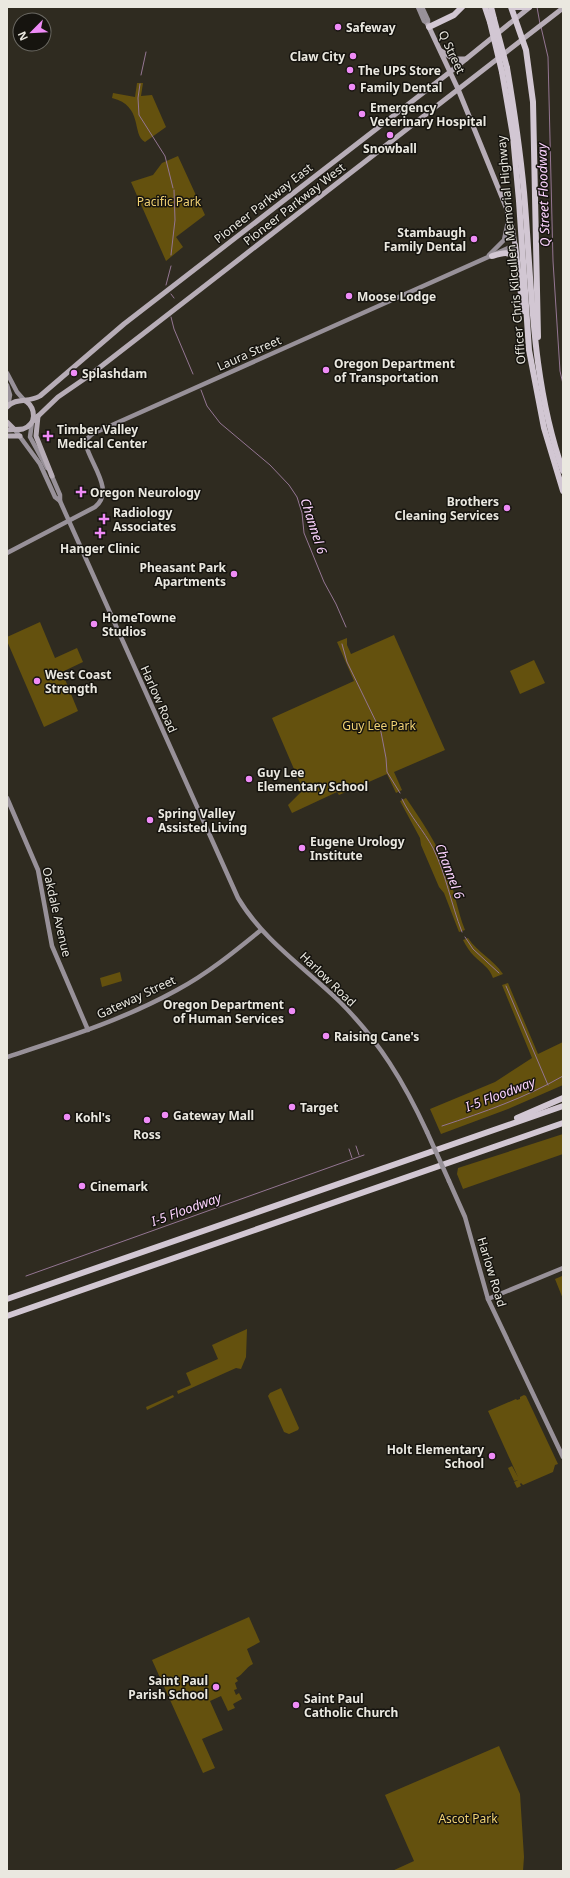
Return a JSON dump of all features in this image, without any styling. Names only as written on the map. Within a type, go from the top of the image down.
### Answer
[{"type":"highway","points":[[429,26],[454,15],[462,7]]},
{"type":"highway","name":"Officer Chris Kilcullen Memorial Highway","points":[[485,7],[492,21]]},
{"type":"highway","name":"Officer Chris Kilcullen Memorial Highway","points":[[491,7],[492,21],[505,70],[517,129],[539,370],[550,427],[563,471]]},
{"type":"highway","points":[[510,7],[523,40],[529,64],[533,102],[539,370]]},
{"type":"highway","points":[[514,7],[530,7]]},
{"type":"highway","name":"Officer Chris Kilcullen Memorial Highway","points":[[505,70],[519,201],[529,350],[544,428],[563,491]]},
{"type":"highway","points":[[515,245],[529,350]]},
{"type":"highway","points":[[492,256],[509,252],[517,261]]},
{"type":"highway","points":[[466,1140],[563,1098]]},
{"type":"highway","points":[[7,1299],[563,1106]]},
{"type":"highway","points":[[7,1316],[563,1123]]},
{"type":"main road","name":"Q Street","points":[[418,7],[424,21],[429,26]]},
{"type":"main road","name":"Q Street","points":[[422,7],[429,26],[458,89],[509,216],[515,245]]},
{"type":"main road","name":"Pioneer Parkway East","points":[[8,407],[17,401],[33,400],[40,396],[130,319],[467,59],[530,7]]},
{"type":"main road","name":"Pioneer Parkway West","points":[[7,430],[25,428],[58,397],[94,372],[563,8]]},
{"type":"main road","points":[[440,50],[454,60],[467,59]]},
{"type":"main road","points":[[485,259],[504,240],[509,216]]},
{"type":"main road","name":"Laura Street","points":[[69,521],[95,508],[102,500],[104,494],[103,487],[86,445],[87,439],[92,434],[515,245]]},
{"type":"main road","points":[[7,373],[17,392],[33,409],[30,438],[52,476]]},
{"type":"main road","points":[[7,385],[10,395],[8,407]]},
{"type":"main road","points":[[38,416],[36,436],[60,495],[60,501]]},
{"type":"main road","points":[[7,422],[15,429],[32,450],[56,497],[60,501]]},
{"type":"main road","points":[[7,436],[20,436]]},
{"type":"main road","name":"Harlow Road","points":[[60,501],[227,877],[242,906],[261,930],[340,1002],[380,1047],[400,1076],[465,1217],[488,1299],[563,1457]]},
{"type":"main road","points":[[7,553],[69,521]]},
{"type":"main road","name":"Oakdale Avenue","points":[[7,798],[38,870],[44,893],[52,946],[88,1030]]},
{"type":"main road","name":"Gateway Street","points":[[7,1058],[88,1030],[138,1010],[178,990],[212,968],[261,930]]},
{"type":"main road","points":[[488,1299],[563,1268]]},
{"type":"green space","points":[[137,83],[143,83],[141,96],[152,95],[166,127],[145,142],[138,133],[133,113],[129,107],[112,98],[113,93],[135,97]]},
{"type":"green space","name":"Pacific Park","points":[[178,156],[205,215],[176,237],[183,247],[166,261],[131,182],[153,175],[162,163]]},
{"type":"green space","points":[[40,622],[55,658],[77,648],[83,662],[62,672],[78,711],[44,727],[7,641],[7,637]]},
{"type":"green space","name":"Guy Lee Park","points":[[394,635],[445,750],[394,772],[402,790],[396,793],[387,774],[339,795],[337,792],[292,813],[288,805],[303,790],[272,718],[354,681],[337,642],[347,638],[347,645],[351,654]]},
{"type":"green space","points":[[534,660],[545,683],[520,694],[510,671]]},
{"type":"green space","points":[[406,798],[438,850],[449,876],[465,930],[459,932],[444,893],[439,887],[421,845],[420,838],[400,801]]},
{"type":"green space","points":[[468,938],[476,948],[495,964],[503,974],[493,978],[487,968],[471,953],[467,947],[463,940]]},
{"type":"green space","points":[[120,972],[122,981],[102,987],[100,978]]},
{"type":"green space","points":[[508,983],[538,1054],[563,1042],[563,1085],[508,1109],[441,1134],[430,1109],[495,1082],[532,1058],[502,985]]},
{"type":"green space","points":[[563,1134],[563,1154],[463,1189],[457,1174],[458,1168]]},
{"type":"green space","points":[[562,1276],[563,1299],[555,1279]]},
{"type":"green space","points":[[247,1329],[246,1357],[241,1369],[236,1368],[178,1394],[177,1391],[191,1385],[186,1373],[218,1359],[212,1345]]},
{"type":"green space","points":[[281,1388],[299,1428],[298,1430],[289,1434],[284,1432],[268,1396],[270,1393]]},
{"type":"green space","points":[[173,1395],[174,1397],[147,1410],[146,1407]]},
{"type":"green space","points":[[524,1395],[526,1396],[558,1464],[555,1465],[553,1472],[523,1485],[521,1483],[521,1486],[517,1488],[514,1482],[518,1480],[514,1481],[508,1468],[512,1466],[518,1477],[488,1411],[516,1399],[520,1399],[520,1397]]},
{"type":"green space","name":"Saint Paul Parish School","points":[[249,1617],[260,1642],[247,1649],[253,1664],[236,1678],[238,1681],[235,1683],[237,1689],[234,1690],[236,1695],[239,1693],[242,1699],[233,1704],[235,1708],[228,1711],[221,1696],[210,1701],[223,1730],[202,1739],[215,1768],[203,1773],[152,1660]]},
{"type":"green space","name":"Ascot Park","points":[[499,1746],[520,1794],[524,1857],[523,1871],[392,1871],[414,1861],[385,1795]]},
{"type":"waterway","name":"Q Street Floodway","points":[[537,7],[540,24]]},
{"type":"waterway","name":"Q Street Floodway","points":[[541,27],[548,57],[553,261],[560,371],[563,384]]},
{"type":"waterway","name":"Channel 6","points":[[141,75],[146,52]]},
{"type":"waterway","name":"Channel 6","points":[[140,84],[138,98],[139,115],[165,156],[173,188]]},
{"type":"waterway","name":"Channel 6","points":[[171,255],[175,220],[174,190]]},
{"type":"waterway","name":"Channel 6","points":[[166,285],[171,266]]},
{"type":"waterway","name":"Channel 6","points":[[171,294],[174,298]]},
{"type":"waterway","name":"Channel 6","points":[[171,317],[174,329],[193,374]]},
{"type":"waterway","name":"Channel 6","points":[[201,390],[207,406],[220,423],[270,465],[289,485],[297,497],[302,513],[304,533],[324,582],[346,627]]},
{"type":"waterway","name":"Channel 6","points":[[342,644],[347,662],[381,732],[387,772],[400,793]]},
{"type":"waterway","name":"Channel 6","points":[[402,799],[438,858],[462,932]]},
{"type":"waterway","name":"Channel 6","points":[[465,937],[473,949],[499,973]]},
{"type":"waterway","name":"Channel 6","points":[[506,986],[548,1085]]},
{"type":"waterway","name":"I-5 Floodway","points":[[442,1126],[519,1098],[563,1076]]},
{"type":"waterway","name":"I-5 Floodway","points":[[356,1146],[359,1155]]},
{"type":"waterway","name":"I-5 Floodway","points":[[349,1149],[352,1158]]},
{"type":"waterway","name":"I-5 Floodway","points":[[26,1276],[364,1155]]},
{"type":"place","name":"Safeway","points":[[338,27]]},
{"type":"place","name":"Claw City","points":[[353,56]]},
{"type":"place","name":"The UPS Store","points":[[350,70]]},
{"type":"place","name":"Family Dental","points":[[352,87]]},
{"type":"place","name":"Emergency Veterinary Hospital","points":[[362,114]]},
{"type":"place","name":"Snowball","points":[[390,135]]},
{"type":"place","name":"Stambaugh Family Dental","points":[[474,239]]},
{"type":"place","name":"Moose Lodge","points":[[349,296]]},
{"type":"place","name":"Oregon Department of Transportation","points":[[326,370]]},
{"type":"place","name":"Splashdam","points":[[74,373]]},
{"type":"place","name":"Timber Valley Medical Center","points":[[48,436]]},
{"type":"place","name":"Oregon Neurology","points":[[81,492]]},
{"type":"place","name":"Brothers Cleaning Services","points":[[507,508]]},
{"type":"place","name":"Radiology Associates","points":[[104,519]]},
{"type":"place","name":"Hanger Clinic","points":[[100,533]]},
{"type":"place","name":"Pheasant Park Apartments","points":[[234,574]]},
{"type":"place","name":"HomeTowne Studios","points":[[94,624]]},
{"type":"place","name":"West Coast Strength","points":[[37,681]]},
{"type":"place","name":"Guy Lee Elementary School","points":[[249,779]]},
{"type":"place","name":"Spring Valley Assisted Living","points":[[150,820]]},
{"type":"place","name":"Eugene Urology Institute","points":[[302,848]]},
{"type":"place","name":"Oregon Department of Human Services","points":[[292,1011]]},
{"type":"place","name":"Raising Cane's","points":[[326,1036]]},
{"type":"place","name":"Target","points":[[292,1107]]},
{"type":"place","name":"Gateway Mall","points":[[165,1115]]},
{"type":"place","name":"Kohl's","points":[[67,1117]]},
{"type":"place","name":"Ross","points":[[147,1120]]},
{"type":"place","name":"Cinemark","points":[[82,1186]]},
{"type":"place","name":"Holt Elementary School","points":[[492,1456]]},
{"type":"place","name":"Saint Paul Parish School","points":[[216,1687]]},
{"type":"place","name":"Saint Paul Catholic Church","points":[[296,1705]]}]
